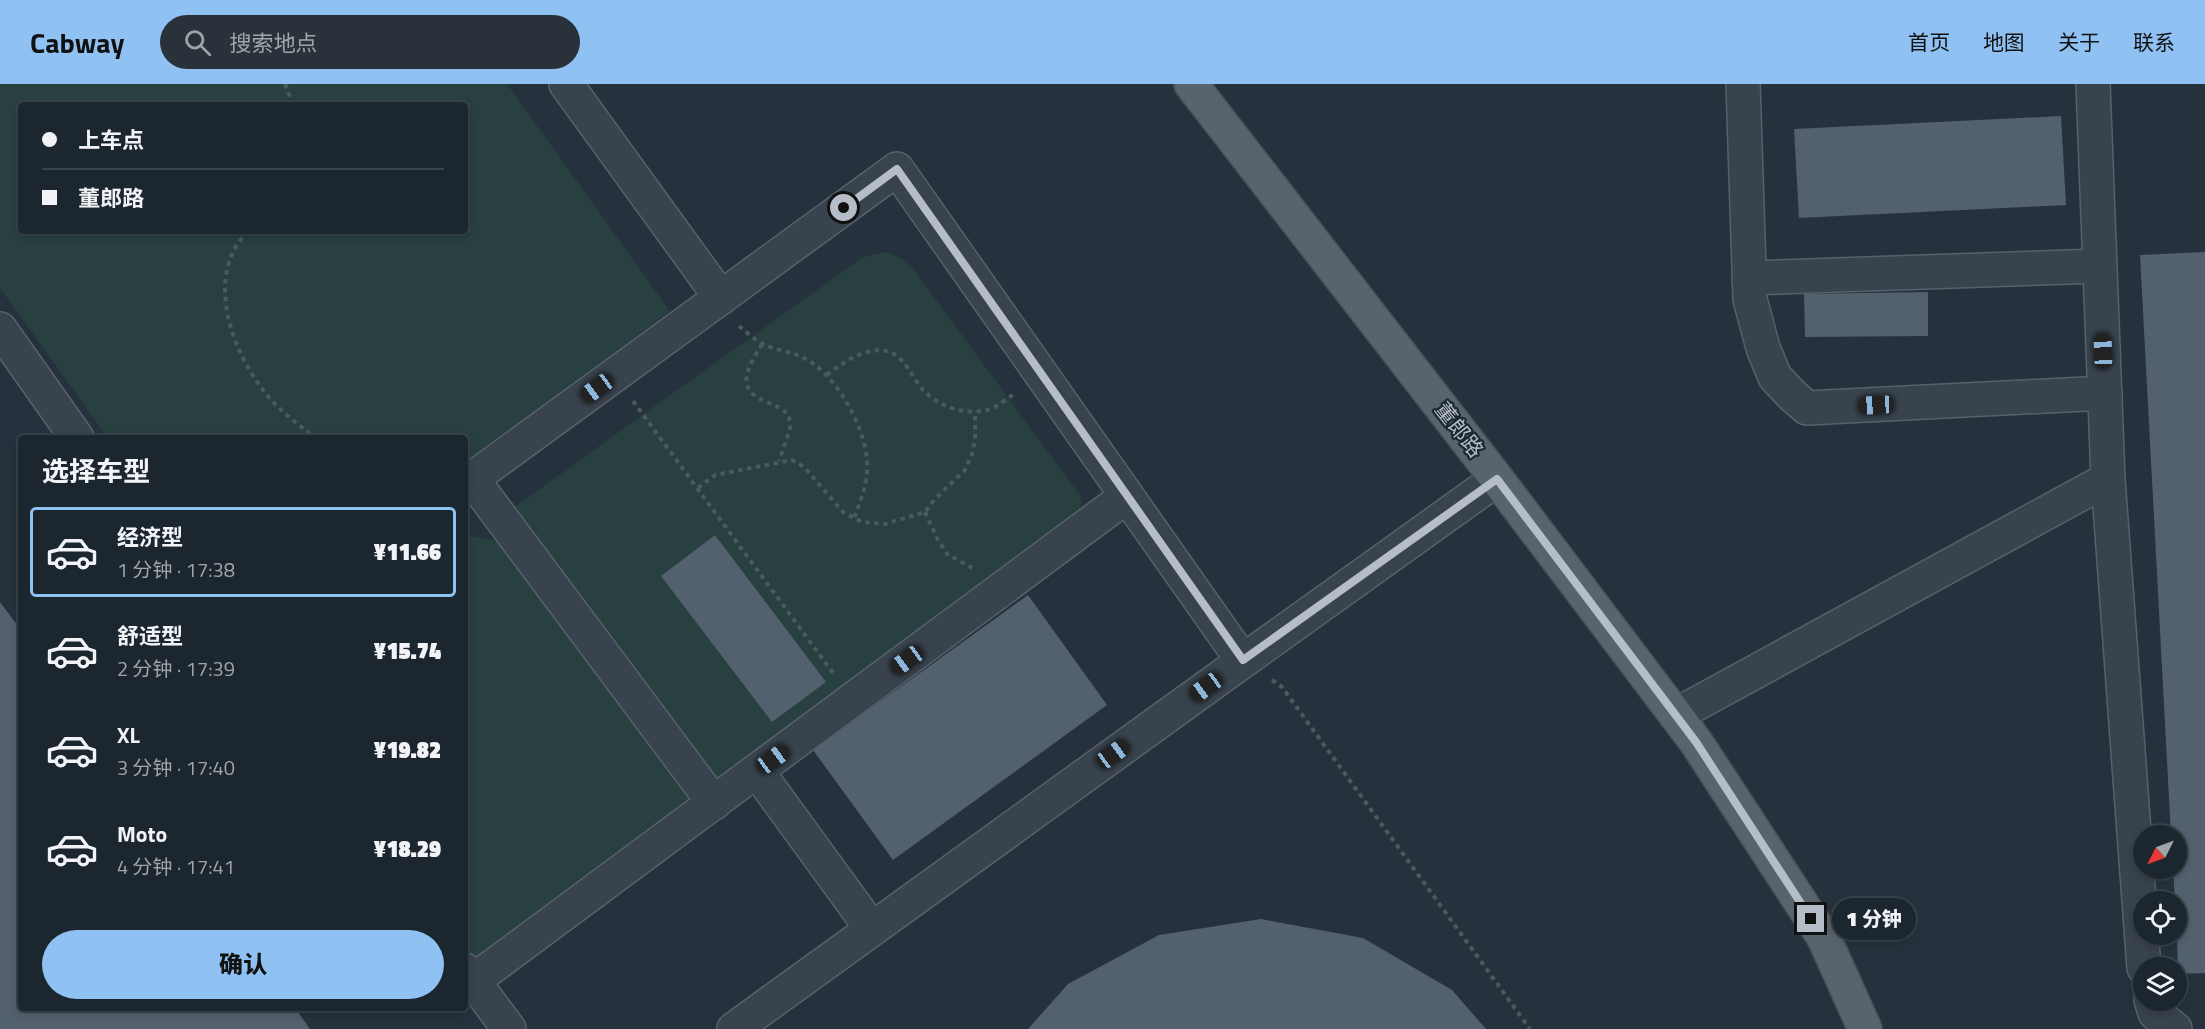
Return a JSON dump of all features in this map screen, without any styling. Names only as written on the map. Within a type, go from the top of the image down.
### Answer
[{"type":"main road","name":"董郎路","points":[[1191,84],[1497,479],[1696,742],[1824,938],[1865,1029]]},
{"type":"lane","points":[[566,84],[721,298]]},
{"type":"lane","points":[[1743,84],[1750,299],[1763,348],[1775,377],[1807,408],[2105,393]]},
{"type":"lane","points":[[2093,84],[2108,479],[2143,957]]},
{"type":"lane","points":[[714,803],[469,482],[897,169],[1243,660]]},
{"type":"lane","points":[[1749,278],[2100,266]]},
{"type":"lane","points":[[0,329],[75,435]]},
{"type":"lane","points":[[734,1029],[1497,479]]},
{"type":"lane","points":[[1676,715],[2108,479]]},
{"type":"lane","points":[[509,1029],[469,975],[714,803],[1127,496]]},
{"type":"lane","points":[[757,771],[872,929]]},
{"type":"lane","points":[[2154,1011],[2175,1029]]},
{"type":"path","points":[[285,84],[291,102]]},
{"type":"path","points":[[245,234],[230,262],[224,294],[230,324],[244,363],[276,405],[311,435]]},
{"type":"path","points":[[721,298],[738,325],[762,344],[805,359],[827,375],[848,406],[861,431],[867,462],[864,490],[854,518]]},
{"type":"path","points":[[762,344],[749,367],[745,380],[750,392],[778,406],[789,415],[790,429],[779,462]]},
{"type":"path","points":[[827,375],[844,362],[878,350],[893,354],[923,390],[947,408],[975,411],[993,407],[1043,376]]},
{"type":"path","points":[[614,375],[853,700]]},
{"type":"path","points":[[698,488],[715,475],[792,460],[804,467],[843,512],[862,522],[885,524],[926,512],[965,470],[975,440],[975,411]]},
{"type":"path","points":[[926,512],[947,554],[980,572],[996,594]]},
{"type":"path","points":[[1243,660],[1282,687],[1530,1029]]},
{"type":"green space","points":[[0,84],[507,84],[670,311],[468,460],[468,435],[106,435],[0,288]]},
{"type":"green space","points":[[885,252],[901,258],[914,270],[1082,498],[1078,518],[720,788],[513,508],[863,257]]},
{"type":"green space","points":[[468,538],[496,540],[514,553],[695,800],[476,964],[468,953]]},
{"type":"building","points":[[2061,116],[2066,205],[1799,218],[1794,129]]},
{"type":"building","points":[[2205,252],[2205,973],[2187,974],[2187,957],[2178,957],[2177,945],[2187,945],[2187,891],[2174,891],[2174,879],[2187,879],[2187,825],[2170,825],[2140,255]]},
{"type":"building","points":[[1928,292],[1928,336],[1805,337],[1804,294]]},
{"type":"building","points":[[715,535],[826,682],[772,722],[661,576]]},
{"type":"building","points":[[1028,595],[1107,705],[893,860],[813,750]]},
{"type":"building","points":[[0,602],[18,626],[18,1011],[297,1011],[310,1029],[0,1029]]},
{"type":"building","points":[[1261,919],[1363,938],[1452,990],[1486,1029],[1028,1029],[1068,984],[1159,935]]},
{"type":"route","points":[[844,208],[897,169],[1243,660],[1497,479],[1696,742],[1811,919]]}]
